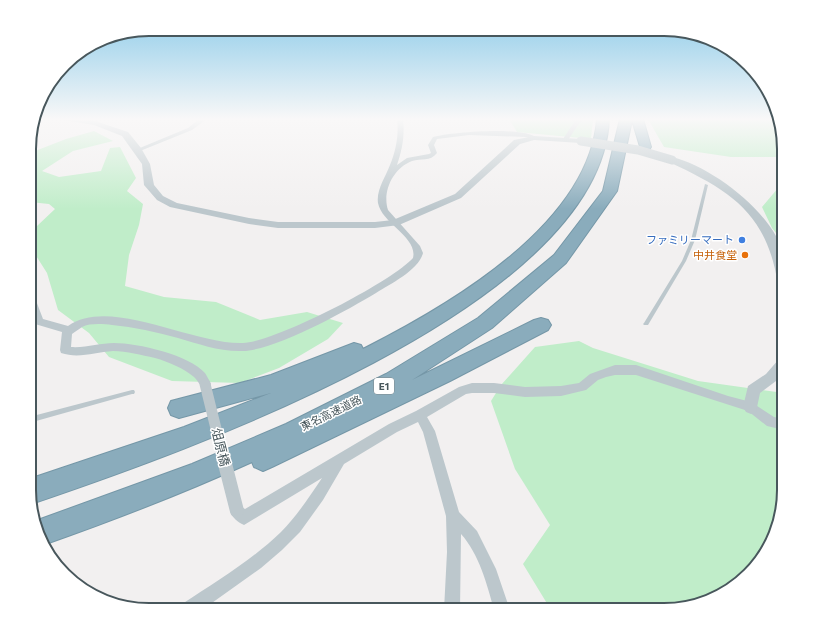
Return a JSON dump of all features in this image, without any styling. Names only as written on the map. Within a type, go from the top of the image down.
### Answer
[{"type":"highway","points":[[36,490],[108,467],[190,437],[331,376],[384,348],[450,309],[506,269],[551,226],[575,196],[593,165],[598,149]]},
{"type":"highway","name":"東名高速道路","points":[[44,531],[195,475],[309,424],[413,369],[490,319],[513,302],[552,267],[582,234],[611,190],[621,166],[625,149]]},
{"type":"highway","points":[[179,408],[274,383],[324,364],[365,346],[433,310],[465,290],[505,259],[575,196]]},
{"type":"highway","points":[[48,541],[202,485],[291,447],[443,375],[541,325]]},
{"type":"street","points":[[141,149],[138,150],[146,164],[149,185],[160,198],[174,204],[249,221],[278,225],[375,225],[395,223],[445,203],[458,196],[508,149]]},
{"type":"street","points":[[36,313],[39,321],[67,330],[80,322],[110,320],[129,322],[214,344],[243,347],[263,343],[281,337],[373,291],[417,259],[419,252],[413,240],[387,216],[382,204],[384,185],[391,173],[399,149]]},
{"type":"street","points":[[391,173],[406,161],[412,159],[429,158],[434,153],[432,149]]},
{"type":"street","points":[[631,149],[672,160],[716,181],[732,192],[748,206],[766,229],[777,250]]},
{"type":"street","name":"俎原橋","points":[[67,330],[63,340],[64,350],[75,353],[114,347],[146,351],[197,373],[205,384],[237,511],[244,518],[339,461]]},
{"type":"street","points":[[199,603],[229,583],[278,545],[303,516],[339,461],[392,428],[463,390],[472,388],[494,388],[525,392],[561,391],[582,387],[594,377],[615,370],[636,370],[728,401],[751,407],[771,422],[777,423]]},
{"type":"street","points":[[751,407],[753,390],[777,373]]},
{"type":"street","points":[[420,414],[429,432],[453,516],[454,552],[452,603]]},
{"type":"street","points":[[453,516],[472,536],[491,574],[500,603]]},
{"type":"lane","points":[[646,324],[684,262],[693,240],[706,185]]},
{"type":"lane","points":[[36,418],[132,392]]},
{"type":"green space","points":[[41,149],[82,149],[73,151],[42,171],[59,177],[101,171],[110,149],[121,149],[136,178],[127,191],[143,204],[139,225],[129,255],[125,286],[164,297],[216,302],[260,320],[307,312],[343,323],[328,339],[279,368],[240,383],[172,381],[109,357],[89,333],[58,310],[47,273],[36,256],[37,226],[55,209],[49,204],[36,203],[36,151]]},
{"type":"green space","points":[[676,149],[777,149],[777,157],[731,157]]},
{"type":"green space","points":[[777,189],[777,234],[772,228],[762,207]]},
{"type":"green space","points":[[579,341],[593,348],[698,381],[777,392],[777,497],[773,519],[762,546],[754,559],[733,580],[700,597],[678,602],[547,603],[523,564],[550,525],[515,469],[491,401],[501,385],[535,347]]},
{"type":"place","name":"ファミリーマート","points":[[742,240]]},
{"type":"place","name":"中井食堂","points":[[745,255]]}]
